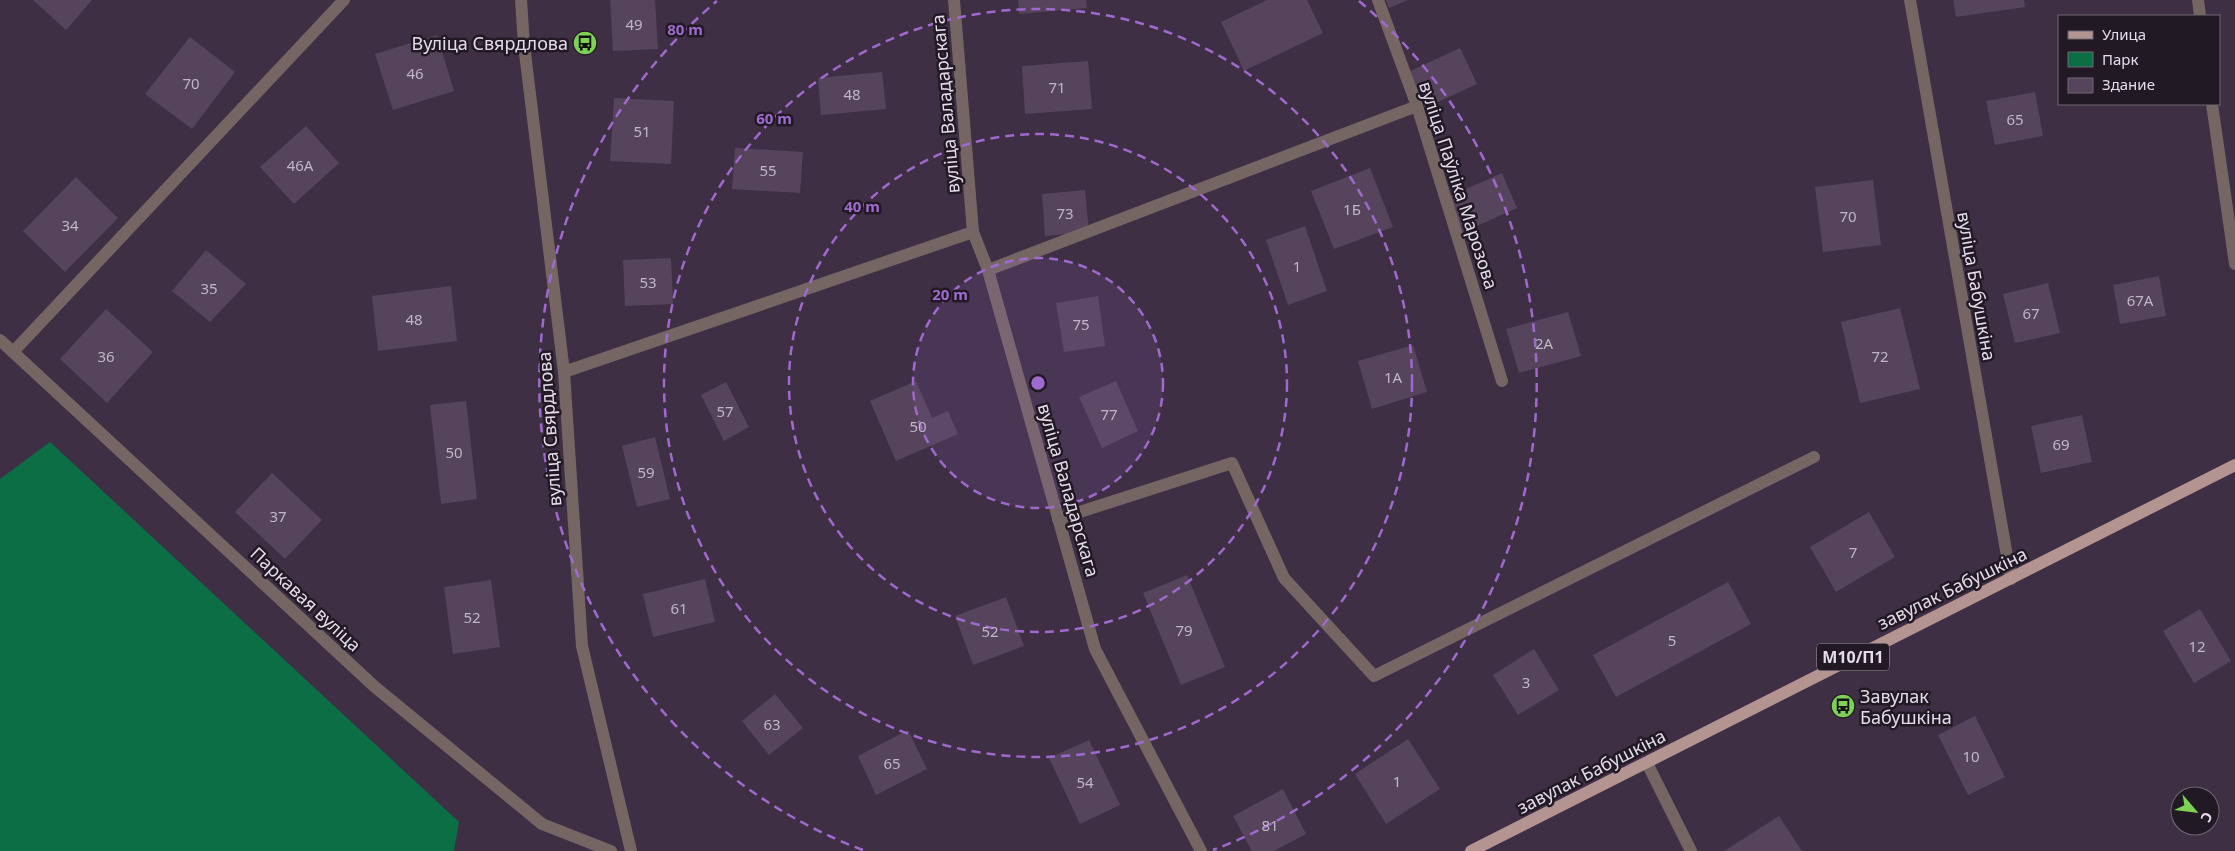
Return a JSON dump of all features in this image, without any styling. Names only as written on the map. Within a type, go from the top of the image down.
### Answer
[{"type":"main road","name":"завулак Бабушкіна","points":[[1471,851],[1647,763],[1721,723],[2235,465]]},
{"type":"street","points":[[14,352],[344,0]]},
{"type":"street","name":"вуліца Свярдлова","points":[[520,0],[564,372],[582,646],[631,851]]},
{"type":"street","name":"вуліца Валадарскага","points":[[954,0],[973,232],[988,270],[1095,649],[1201,851]]},
{"type":"street","name":"вуліца Паўліка Марозова","points":[[1378,0],[1417,106],[1502,381]]},
{"type":"street","name":"вуліца Бабушкіна","points":[[1910,0],[2011,579]]},
{"type":"street","points":[[2198,0],[2200,15]]},
{"type":"street","points":[[2212,105],[2235,264]]},
{"type":"street","points":[[988,270],[1417,106]]},
{"type":"street","points":[[564,372],[973,232]]},
{"type":"street","name":"Паркавая вуліца","points":[[0,340],[375,687],[542,824],[611,851]]},
{"type":"street","points":[[1058,519],[1232,463],[1284,578],[1374,676],[1814,457]]},
{"type":"street","points":[[1647,763],[1690,851]]},
{"type":"green space","points":[[50,442],[459,822],[454,851],[0,851],[0,479]]},
{"type":"building","points":[[33,0],[92,0],[66,30]]},
{"type":"building","points":[[610,0],[655,0],[658,49],[613,51]]},
{"type":"building","points":[[1018,0],[1086,0],[1087,8],[1019,14]]},
{"type":"building","points":[[1267,0],[1307,0],[1323,33],[1244,71],[1221,22]]},
{"type":"building","points":[[1386,0],[1408,0],[1389,8]]},
{"type":"building","points":[[1953,0],[2024,0],[2025,7],[1956,17]]},
{"type":"building","points":[[437,35],[454,91],[393,110],[375,54]]},
{"type":"building","points":[[190,37],[235,72],[192,129],[145,94]]},
{"type":"building","points":[[1460,48],[1477,84],[1425,108],[1408,72]]},
{"type":"building","points":[[1088,61],[1092,109],[1025,114],[1022,66]]},
{"type":"building","points":[[882,72],[886,109],[821,115],[818,78]]},
{"type":"building","points":[[2035,92],[2043,136],[1995,145],[1986,101]]},
{"type":"building","points":[[614,98],[674,101],[671,164],[610,161]]},
{"type":"building","points":[[306,126],[339,163],[294,204],[260,167]]},
{"type":"building","points":[[735,148],[803,152],[800,193],[732,189]]},
{"type":"building","points":[[1370,168],[1393,227],[1334,249],[1311,191]]},
{"type":"building","points":[[1502,173],[1517,208],[1457,235],[1441,200]]},
{"type":"building","points":[[76,177],[118,218],[65,272],[23,231]]},
{"type":"building","points":[[1873,180],[1881,245],[1823,252],[1815,187]]},
{"type":"building","points":[[1085,190],[1089,232],[1045,236],[1042,194]]},
{"type":"building","points":[[1305,226],[1327,291],[1288,305],[1266,240]]},
{"type":"building","points":[[206,250],[246,284],[210,322],[172,291]]},
{"type":"building","points":[[671,258],[673,304],[625,306],[623,260]]},
{"type":"building","points":[[2159,276],[2166,316],[2120,324],[2113,285]]},
{"type":"building","points":[[2048,283],[2060,333],[2015,343],[2003,294]]},
{"type":"building","points":[[451,286],[457,341],[378,351],[372,296]]},
{"type":"building","points":[[1098,296],[1105,346],[1064,352],[1056,303]]},
{"type":"building","points":[[1900,308],[1920,389],[1860,403],[1841,322]]},
{"type":"building","points":[[106,309],[153,352],[107,403],[60,359]]},
{"type":"building","points":[[1568,312],[1581,356],[1519,373],[1506,329]]},
{"type":"building","points":[[1413,345],[1427,392],[1372,409],[1358,361]]},
{"type":"building","points":[[916,381],[932,418],[948,411],[958,434],[896,461],[870,401]]},
{"type":"building","points":[[1116,381],[1138,431],[1102,448],[1079,397]]},
{"type":"building","points":[[726,382],[749,427],[724,441],[701,395]]},
{"type":"building","points":[[466,401],[477,499],[441,504],[430,405]]},
{"type":"building","points":[[2082,415],[2092,462],[2041,473],[2031,426]]},
{"type":"building","points":[[655,437],[670,499],[637,507],[622,446]]},
{"type":"building","points":[[272,473],[322,520],[285,559],[235,512]]},
{"type":"building","points":[[1869,512],[1895,557],[1836,592],[1810,547]]},
{"type":"building","points":[[1187,575],[1225,667],[1181,685],[1143,593]]},
{"type":"building","points":[[705,579],[715,622],[653,637],[643,594]]},
{"type":"building","points":[[491,580],[500,647],[453,654],[444,587]]},
{"type":"building","points":[[1728,582],[1751,624],[1616,697],[1593,655]]},
{"type":"building","points":[[1006,597],[1024,646],[973,665],[955,616]]},
{"type":"building","points":[[2200,609],[2231,661],[2194,683],[2163,631]]},
{"type":"building","points":[[1534,649],[1559,690],[1518,715],[1493,675]]},
{"type":"building","points":[[775,694],[803,728],[769,755],[742,721]]},
{"type":"building","points":[[1975,716],[2005,777],[1968,795],[1938,735]]},
{"type":"building","points":[[908,730],[927,769],[876,795],[858,756]]},
{"type":"building","points":[[1408,739],[1440,789],[1386,824],[1355,774]]},
{"type":"building","points":[[1089,740],[1120,805],[1080,824],[1049,758]]},
{"type":"building","points":[[1283,789],[1306,834],[1274,851],[1252,851],[1233,816]]},
{"type":"building","points":[[1779,816],[1802,851],[1724,851]]},
{"type":"place","name":"Вуліца Свярдлова","points":[[585,43]]},
{"type":"place","name":"Завулак Бабушкіна","points":[[1843,706]]}]
